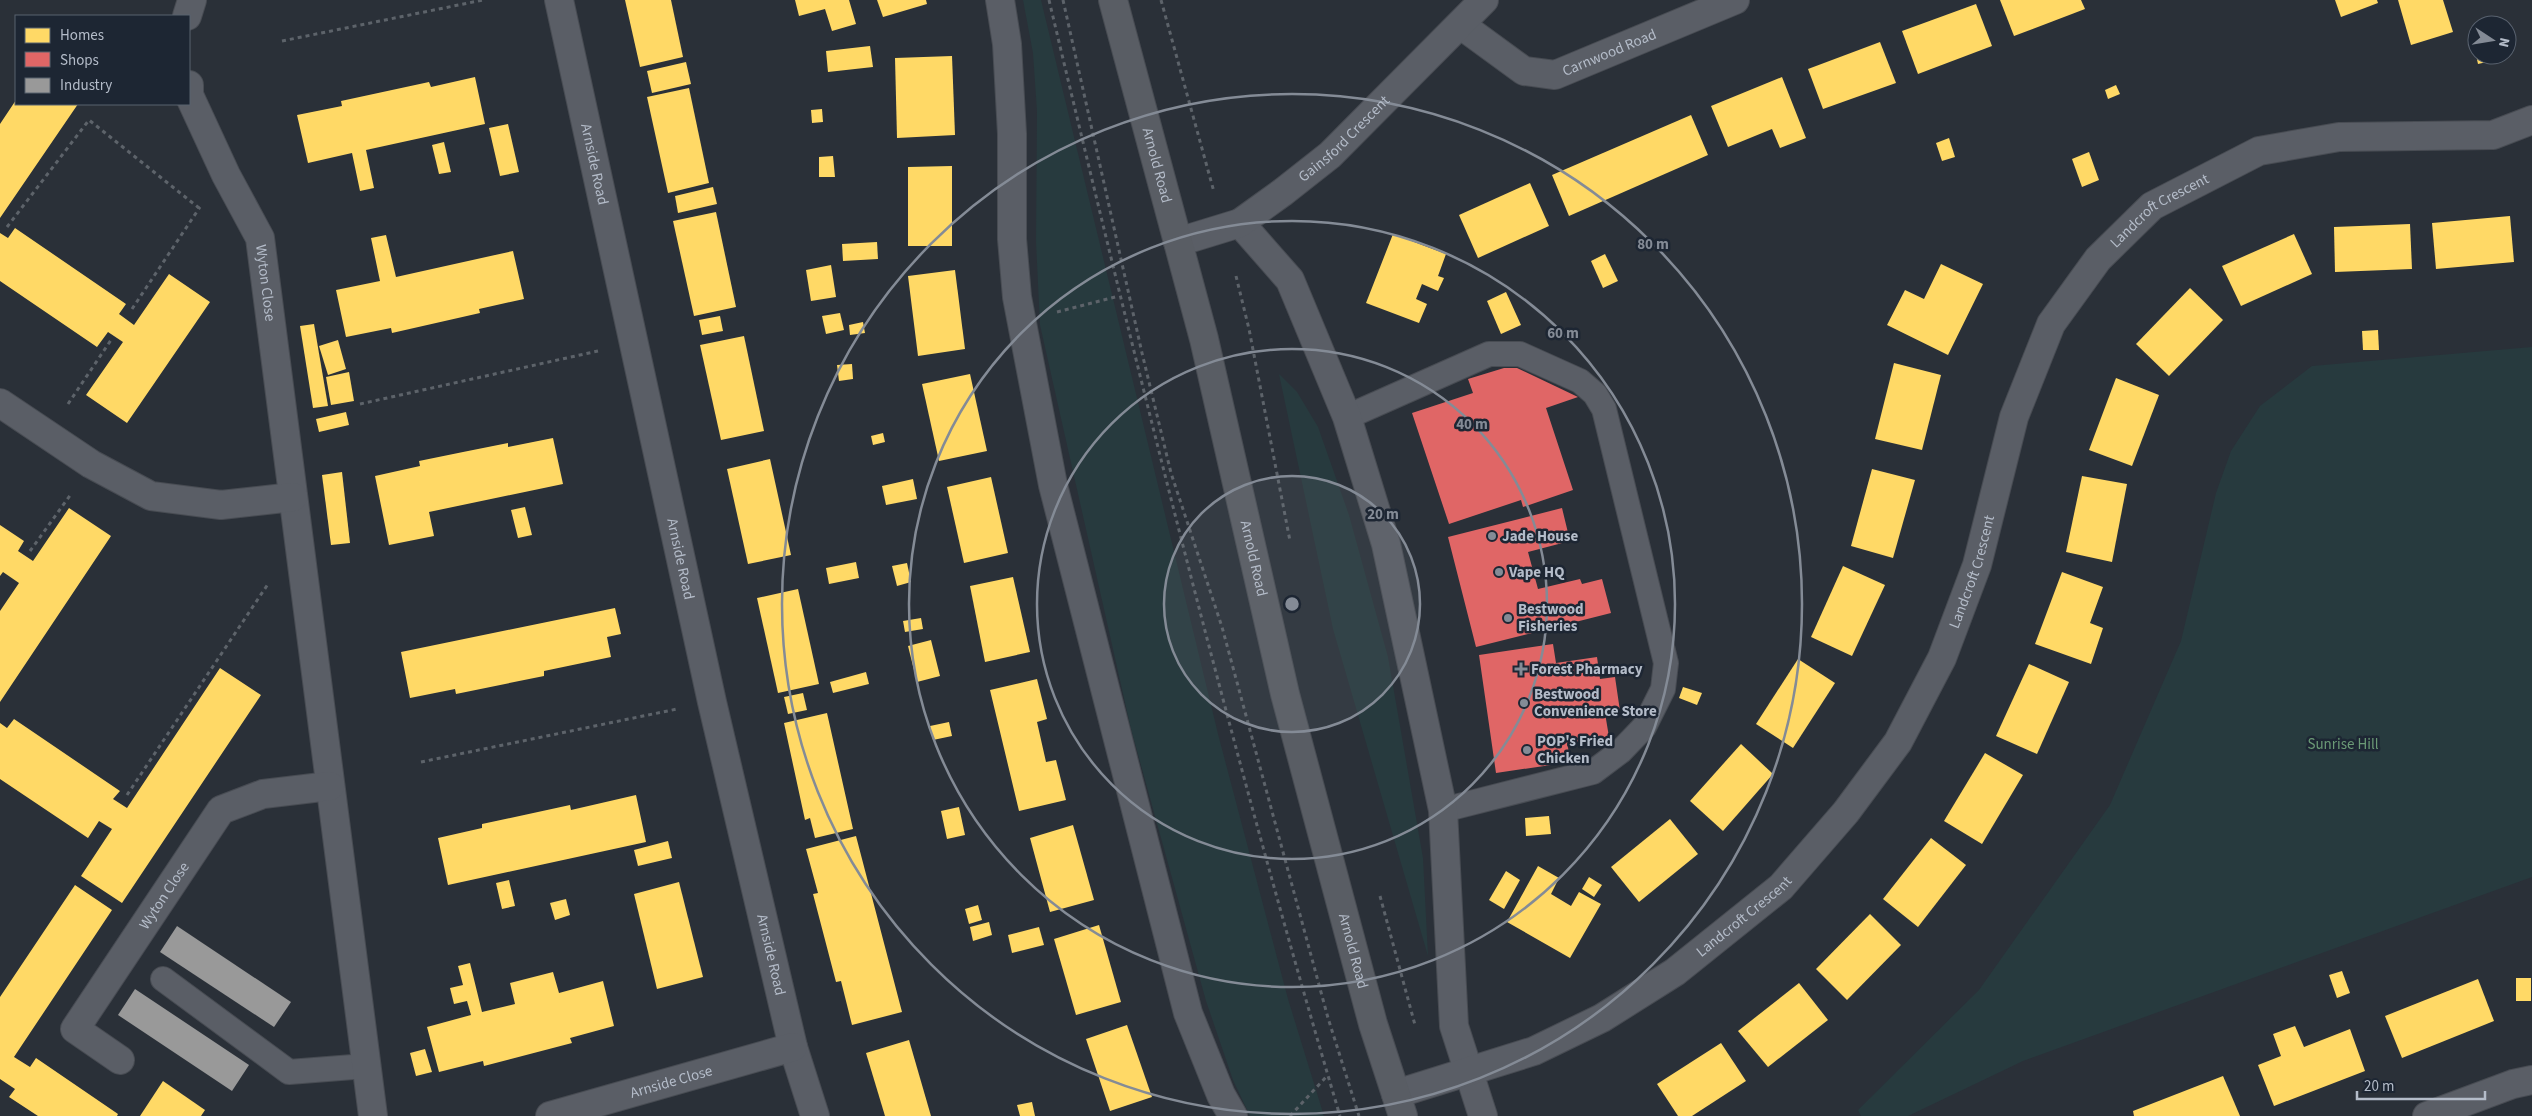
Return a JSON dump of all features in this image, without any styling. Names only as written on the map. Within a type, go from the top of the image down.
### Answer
[{"type":"main road","name":"Arnold Road","points":[[1113,0],[1204,339],[1285,694],[1373,1024],[1400,1105]]},
{"type":"street","points":[[187,15],[192,0]]},
{"type":"street","name":"Arnside Road","points":[[559,0],[712,702],[793,1047],[815,1116]]},
{"type":"street","points":[[1000,0],[1007,44],[1012,134],[1012,239],[1017,297],[1053,485],[1188,1013],[1221,1094],[1233,1116]]},
{"type":"street","name":"Gainsford Crescent","points":[[1178,242],[1232,225],[1330,155],[1484,0]]},
{"type":"street","name":"Carnwood Road","points":[[1461,25],[1524,71],[1555,75],[1736,0]]},
{"type":"street","name":"Wyton Close","points":[[190,97],[226,175],[260,238],[373,1116]]},
{"type":"street","name":"Landcroft Crescent","points":[[1400,1105],[1469,1072],[1534,1051],[1602,1018],[1676,972],[1781,887],[1846,812],[1898,742],[1942,658],[1977,565],[2014,417],[2051,324],[2098,259],[2152,206],[2259,151],[2339,137],[2493,135],[2532,120]]},
{"type":"street","points":[[1232,225],[1290,280],[1347,417],[1386,544],[1443,810],[1454,1026],[1483,1116]]},
{"type":"street","points":[[0,403],[91,464],[151,496],[221,505],[293,497]]},
{"type":"street","name":"Wyton Close","points":[[120,1060],[75,1030],[221,810],[263,794],[330,786]]},
{"type":"street","name":"Arnside Close","points":[[550,1116],[793,1047]]},
{"type":"street","points":[[2427,1116],[2514,1084],[2532,1080]]},
{"type":"lane","points":[[1347,417],[1489,354],[1520,354],[1571,377],[1595,394],[1604,408],[1641,554],[1666,663],[1663,689],[1644,727],[1621,751],[1592,772],[1443,810]]},
{"type":"lane","points":[[163,979],[289,1072],[366,1066]]},
{"type":"path","points":[[282,41],[483,0]]},
{"type":"path","points":[[1049,0],[1119,296],[1220,696],[1340,1116]]},
{"type":"path","points":[[1063,0],[1142,353],[1172,473],[1222,627],[1326,1008],[1358,1116]]},
{"type":"path","points":[[1161,0],[1232,225],[1249,329],[1292,550]]},
{"type":"path","points":[[6,227],[89,120],[199,208]]},
{"type":"path","points":[[132,309],[199,208],[226,175]]},
{"type":"path","points":[[1022,321],[1119,296]]},
{"type":"path","points":[[48,435],[111,340]]},
{"type":"path","points":[[360,404],[633,343]]},
{"type":"path","points":[[30,551],[91,464]]},
{"type":"path","points":[[126,795],[268,583],[303,576]]},
{"type":"path","points":[[421,762],[712,702]]},
{"type":"path","points":[[1378,889],[1416,1029]]},
{"type":"path","points":[[1290,1116],[1328,1076]]},
{"type":"green space","points":[[1023,0],[1041,0],[1218,734],[1288,999],[1324,1116],[1250,1116],[1233,1080],[1206,1001],[1131,729],[1040,325],[1036,242],[1037,111],[1033,53]]},
{"type":"green space","name":"Sunrise Hill","points":[[2532,347],[2532,877],[2023,1061],[1908,1116],[1861,1116],[1858,1110],[1979,990],[2110,805],[2181,641],[2216,493],[2231,451],[2260,406],[2312,366]]},
{"type":"green space","points":[[1279,374],[1297,392],[1318,427],[1349,515],[1388,657],[1423,858],[1428,956],[1333,629]]},
{"type":"building: Homes","points":[[625,0],[671,0],[683,57],[640,67]]},
{"type":"building: Homes","points":[[795,0],[849,0],[856,24],[832,31],[825,9],[799,16]]},
{"type":"building: Homes","points":[[877,0],[926,0],[927,4],[883,17]]},
{"type":"building: Homes","points":[[2000,0],[2081,0],[2085,9],[2014,36]]},
{"type":"building: Homes","points":[[2335,0],[2377,0],[2378,3],[2341,17]]},
{"type":"building: Homes","points":[[2398,0],[2443,0],[2453,32],[2411,45]]},
{"type":"building: Homes","points":[[1976,4],[1992,46],[1918,74],[1902,31]]},
{"type":"building: Homes","points":[[1880,42],[1896,83],[1823,109],[1808,69]]},
{"type":"building: Homes","points":[[870,46],[873,67],[828,72],[826,51]]},
{"type":"building: Homes","points":[[952,56],[955,135],[897,138],[895,58]]},
{"type":"building: Homes","points":[[686,62],[691,84],[652,93],[647,71]]},
{"type":"building: Homes","points":[[475,77],[485,124],[366,150],[374,188],[360,191],[352,153],[308,163],[297,115],[342,106],[341,101],[429,82],[431,87]]},
{"type":"building: Homes","points":[[1782,77],[1806,138],[1780,148],[1772,129],[1728,147],[1711,106]]},
{"type":"building: Homes","points":[[2116,85],[2120,94],[2108,99],[2105,90]]},
{"type":"building: Homes","points":[[689,88],[709,183],[668,193],[647,97]]},
{"type":"building: Homes","points":[[15,102],[15,105],[77,105],[0,218],[0,124]]},
{"type":"building: Homes","points":[[822,109],[823,122],[812,123],[811,110]]},
{"type":"building: Homes","points":[[1691,115],[1708,155],[1569,216],[1552,175]]},
{"type":"building: Homes","points":[[508,124],[519,172],[500,176],[489,128]]},
{"type":"building: Homes","points":[[1949,138],[1955,157],[1942,161],[1936,143]]},
{"type":"building: Homes","points":[[444,142],[451,172],[439,174],[432,145]]},
{"type":"building: Homes","points":[[2089,152],[2099,180],[2082,187],[2072,159]]},
{"type":"building: Homes","points":[[833,156],[835,177],[819,177],[819,157]]},
{"type":"building: Homes","points":[[952,166],[952,246],[908,246],[908,167]]},
{"type":"building: Homes","points":[[1530,183],[1549,226],[1478,258],[1459,215]]},
{"type":"building: Homes","points":[[713,187],[717,204],[678,213],[675,196]]},
{"type":"building: Homes","points":[[716,212],[736,307],[694,316],[673,221]]},
{"type":"building: Homes","points":[[2510,216],[2514,262],[2436,269],[2432,223]]},
{"type":"building: Homes","points":[[2410,224],[2412,269],[2335,272],[2334,227]]},
{"type":"building: Homes","points":[[15,228],[126,304],[119,314],[134,325],[169,274],[210,302],[127,423],[86,395],[123,342],[108,332],[97,347],[0,281],[0,233],[8,238]]},
{"type":"building: Homes","points":[[1393,234],[1446,254],[1438,276],[1444,278],[1438,291],[1422,284],[1416,299],[1427,304],[1419,323],[1366,303]]},
{"type":"building: Homes","points":[[2294,234],[2312,274],[2241,306],[2222,266]]},
{"type":"building: Homes","points":[[386,235],[396,277],[513,251],[524,299],[479,309],[480,313],[392,333],[391,328],[346,337],[336,290],[380,281],[371,238]]},
{"type":"building: Homes","points":[[877,242],[878,259],[843,261],[842,244]]},
{"type":"building: Homes","points":[[1605,254],[1618,281],[1603,288],[1591,261]]},
{"type":"building: Homes","points":[[1941,264],[1983,284],[1948,355],[1887,325],[1905,290],[1924,299]]},
{"type":"building: Homes","points":[[831,265],[836,297],[811,301],[806,270]]},
{"type":"building: Homes","points":[[955,270],[965,349],[918,356],[908,276]]},
{"type":"building: Homes","points":[[2190,288],[2223,320],[2169,376],[2136,344]]},
{"type":"building: Homes","points":[[1506,292],[1521,325],[1501,334],[1487,301]]},
{"type":"building: Homes","points":[[840,313],[844,330],[826,334],[822,316]]},
{"type":"building: Homes","points":[[720,316],[723,331],[702,335],[699,320]]},
{"type":"building: Homes","points":[[863,322],[865,333],[850,335],[849,325]]},
{"type":"building: Homes","points":[[314,324],[328,406],[313,408],[300,326]]},
{"type":"building: Homes","points":[[2378,330],[2379,350],[2363,350],[2362,331]]},
{"type":"building: Homes","points":[[744,336],[764,431],[721,440],[700,345]]},
{"type":"building: Homes","points":[[338,340],[346,369],[328,375],[319,346]]},
{"type":"building: Homes","points":[[1894,363],[1941,375],[1922,450],[1875,439]]},
{"type":"building: Homes","points":[[852,364],[853,379],[839,381],[837,365]]},
{"type":"building: Homes","points":[[349,372],[354,401],[331,405],[326,377]]},
{"type":"building: Homes","points":[[970,374],[987,451],[939,461],[922,384]]},
{"type":"building: Homes","points":[[2116,378],[2159,395],[2132,466],[2089,450]]},
{"type":"building: Homes","points":[[346,412],[349,425],[319,432],[316,419]]},
{"type":"building: Homes","points":[[883,433],[885,442],[873,445],[871,436]]},
{"type":"building: Homes","points":[[553,438],[563,484],[429,512],[434,536],[389,545],[375,476],[420,466],[419,461],[508,443],[508,447]]},
{"type":"building: Homes","points":[[770,459],[791,555],[748,564],[727,469]]},
{"type":"building: Homes","points":[[1872,469],[1915,480],[1893,558],[1851,546]]},
{"type":"building: Homes","points":[[342,472],[350,543],[331,545],[322,475]]},
{"type":"building: Homes","points":[[2082,476],[2127,484],[2112,562],[2066,552]]},
{"type":"building: Homes","points":[[991,477],[1008,553],[964,563],[947,487]]},
{"type":"building: Homes","points":[[913,479],[917,499],[886,505],[882,486]]},
{"type":"building: Homes","points":[[525,507],[532,535],[518,538],[511,510]]},
{"type":"building: Homes","points":[[69,508],[111,536],[0,702],[0,611],[19,583],[3,572],[0,576],[0,525],[24,541],[18,551],[33,561]]},
{"type":"building: Homes","points":[[856,562],[859,578],[829,584],[826,568]]},
{"type":"building: Homes","points":[[907,563],[911,582],[897,586],[892,566]]},
{"type":"building: Homes","points":[[1843,566],[1885,585],[1852,656],[1811,637]]},
{"type":"building: Homes","points":[[2062,572],[2103,587],[2090,623],[2103,628],[2091,664],[2035,644]]},
{"type":"building: Homes","points":[[1013,577],[1030,652],[985,662],[970,586]]},
{"type":"building: Homes","points":[[798,589],[819,684],[778,693],[757,598]]},
{"type":"building: Homes","points":[[615,608],[621,634],[607,637],[611,657],[544,671],[544,676],[456,694],[455,689],[410,698],[401,652]]},
{"type":"building: Homes","points":[[921,618],[923,629],[905,632],[903,621]]},
{"type":"building: Homes","points":[[931,640],[940,676],[917,682],[908,646]]},
{"type":"building: Homes","points":[[1798,659],[1835,683],[1793,748],[1756,724]]},
{"type":"building: Homes","points":[[2029,664],[2069,682],[2037,754],[1996,736]]},
{"type":"building: Homes","points":[[220,668],[261,695],[122,903],[81,876],[112,829],[99,821],[88,838],[0,779],[0,723],[7,728],[14,719],[120,791],[113,799],[127,808]]},
{"type":"building: Homes","points":[[866,672],[869,684],[833,693],[830,682]]},
{"type":"building: Homes","points":[[1037,679],[1047,719],[1037,722],[1046,762],[1056,760],[1066,800],[1019,811],[990,690]]},
{"type":"building: Homes","points":[[1683,687],[1702,693],[1697,705],[1679,698]]},
{"type":"building: Homes","points":[[803,693],[807,710],[788,714],[784,697]]},
{"type":"building: Homes","points":[[827,713],[853,829],[815,838],[810,818],[805,820],[784,723]]},
{"type":"building: Homes","points":[[949,722],[952,736],[933,740],[930,726]]},
{"type":"building: Homes","points":[[1741,744],[1773,774],[1723,831],[1690,801]]},
{"type":"building: Homes","points":[[1985,753],[2023,775],[1982,844],[1944,821]]},
{"type":"building: Homes","points":[[636,795],[646,842],[448,885],[438,838],[482,828],[482,824],[570,805],[571,810]]},
{"type":"building: Homes","points":[[959,807],[965,835],[947,839],[941,811]]},
{"type":"building: Homes","points":[[1549,816],[1551,834],[1526,836],[1525,818]]},
{"type":"building: Homes","points":[[1670,819],[1698,854],[1639,902],[1611,867]]},
{"type":"building: Homes","points":[[1073,825],[1094,900],[1050,912],[1030,838]]},
{"type":"building: Homes","points":[[856,836],[902,1012],[852,1025],[841,981],[836,982],[813,894],[818,893],[806,849]]},
{"type":"building: Homes","points":[[1931,838],[1966,865],[1918,927],[1883,899]]},
{"type":"building: Homes","points":[[668,841],[672,858],[638,866],[634,850]]},
{"type":"building: Homes","points":[[1538,866],[1559,878],[1551,894],[1571,906],[1579,892],[1601,904],[1570,958],[1507,922]]},
{"type":"building: Homes","points":[[1506,871],[1520,880],[1504,909],[1489,900]]},
{"type":"building: Homes","points":[[1589,877],[1602,885],[1594,897],[1582,889]]},
{"type":"building: Homes","points":[[509,880],[515,906],[502,909],[496,883]]},
{"type":"building: Homes","points":[[679,882],[703,977],[657,989],[634,894]]},
{"type":"building: Homes","points":[[75,885],[112,910],[14,1057],[30,1067],[36,1058],[118,1114],[117,1116],[38,1116],[9,1097],[15,1089],[0,1079],[0,997]]},
{"type":"building: Homes","points":[[566,899],[570,915],[555,920],[550,903]]},
{"type":"building: Homes","points":[[978,905],[982,920],[969,924],[965,909]]},
{"type":"building: Homes","points":[[1870,914],[1901,945],[1847,1000],[1816,969]]},
{"type":"building: Homes","points":[[989,922],[992,935],[973,941],[970,927]]},
{"type":"building: Homes","points":[[1099,925],[1121,1002],[1076,1015],[1054,939]]},
{"type":"building: Homes","points":[[1039,927],[1044,945],[1012,953],[1008,935]]},
{"type":"building: Homes","points":[[470,963],[482,1012],[515,1004],[510,983],[553,972],[559,993],[603,981],[614,1026],[570,1038],[572,1043],[484,1066],[483,1061],[439,1072],[427,1027],[471,1015],[467,1001],[454,1004],[450,988],[463,985],[458,966]]},
{"type":"building: Homes","points":[[2342,971],[2350,993],[2337,998],[2329,975]]},
{"type":"building: Homes","points":[[2516,978],[2531,978],[2531,1001],[2516,1001]]},
{"type":"building: Homes","points":[[2478,979],[2494,1021],[2402,1058],[2385,1016]]},
{"type":"building: Homes","points":[[1799,983],[1828,1020],[1768,1067],[1738,1031]]},
{"type":"building: Homes","points":[[1127,1025],[1152,1097],[1110,1111],[1086,1039]]},
{"type":"building: Homes","points":[[2295,1026],[2304,1047],[2350,1029],[2365,1071],[2274,1106],[2258,1065],[2281,1056],[2273,1034]]},
{"type":"building: Homes","points":[[909,1040],[931,1116],[885,1116],[866,1053]]},
{"type":"building: Homes","points":[[1721,1043],[1746,1081],[1692,1116],[1678,1116],[1657,1084]]},
{"type":"building: Homes","points":[[425,1049],[432,1072],[416,1076],[410,1053]]},
{"type":"building: Homes","points":[[2223,1076],[2240,1116],[2134,1116],[2133,1111]]},
{"type":"building: Homes","points":[[163,1081],[205,1110],[201,1116],[140,1116]]},
{"type":"building: Homes","points":[[1032,1102],[1035,1116],[1020,1116],[1017,1105]]},
{"type":"building: Shops","points":[[1504,368],[1517,368],[1578,397],[1546,408],[1573,490],[1523,507],[1521,500],[1449,524],[1412,413],[1473,393],[1468,379]]},
{"type":"building: Shops","points":[[1562,508],[1570,541],[1528,552],[1538,589],[1580,579],[1582,584],[1602,579],[1611,613],[1476,647],[1448,537]]},
{"type":"building: Shops","points":[[1553,644],[1556,663],[1597,657],[1600,679],[1615,677],[1620,711],[1605,713],[1609,737],[1567,743],[1571,762],[1496,773],[1479,655]]},
{"type":"building: Industry","points":[[177,926],[291,1002],[274,1027],[160,952]]},
{"type":"building: Industry","points":[[135,989],[249,1065],[232,1091],[118,1015]]},
{"type":"place","name":"Jade House","points":[[1492,536]]},
{"type":"place","name":"Vape HQ","points":[[1499,572]]},
{"type":"place","name":"Bestwood Fisheries","points":[[1508,618]]},
{"type":"place","name":"Forest Pharmacy","points":[[1521,669]]},
{"type":"place","name":"Bestwood Convenience Store","points":[[1524,703]]},
{"type":"place","name":"POP's Fried Chicken","points":[[1527,750]]}]
